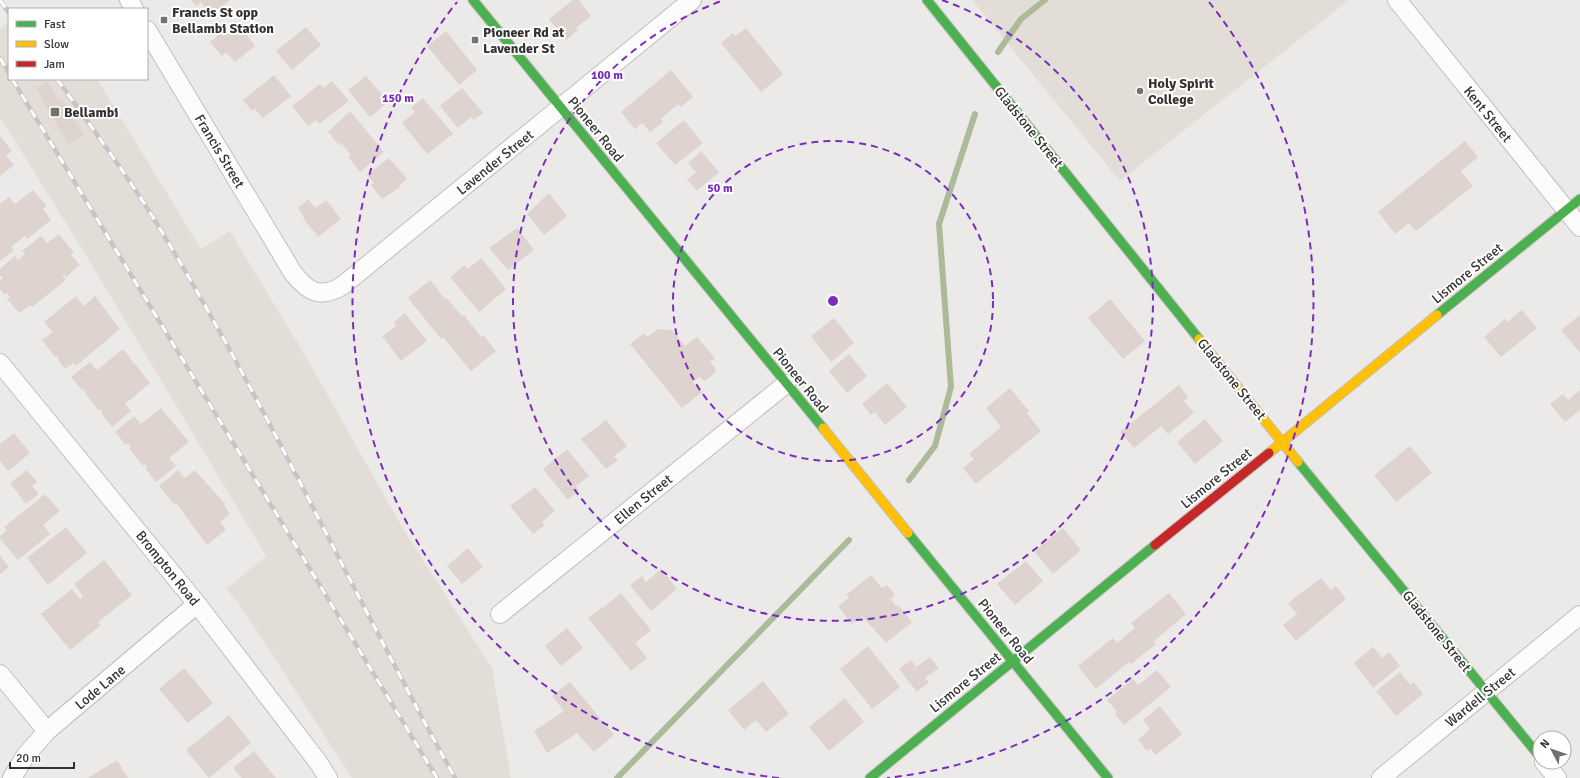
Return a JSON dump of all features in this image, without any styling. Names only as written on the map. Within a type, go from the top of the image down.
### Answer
[{"type":"street","name":"Pioneer Road","points":[[472,0],[1108,778]]},
{"type":"street","name":"Lavender Street","points":[[293,273],[314,292],[328,293],[342,286],[692,0]]},
{"type":"street","name":"Gladstone Street","points":[[927,0],[1282,442],[1532,747]]},
{"type":"street","name":"Kent Street","points":[[1397,0],[1573,205],[1580,227]]},
{"type":"street","name":"Francis Street","points":[[148,32],[293,273]]},
{"type":"street","name":"Lismore Street","points":[[870,778],[1573,205]]},
{"type":"street","name":"Brompton Road","points":[[0,363],[197,604],[318,762],[328,778]]},
{"type":"street","name":"Ellen Street","points":[[500,614],[786,384]]},
{"type":"street","name":"Lode Lane","points":[[12,778],[26,755],[47,731],[197,604]]},
{"type":"street","name":"Wardell Street","points":[[1381,778],[1580,615]]},
{"type":"street","points":[[0,674],[47,731]]},
{"type":"street","points":[[1550,770],[1557,778]]},
{"type":"shaded area","name":"Holy Spirit College","points":[[972,0],[1349,0],[1120,181]]},
{"type":"shaded area","points":[[8,23],[8,80],[98,80],[201,249],[230,231],[305,355],[402,527],[492,668],[511,778],[352,778],[238,602],[226,589],[266,556],[87,257],[0,117],[0,29]]},
{"type":"building","points":[[191,0],[230,0],[211,15],[201,2],[196,6]]},
{"type":"building","points":[[573,0],[579,0],[591,16],[576,28],[578,30],[566,40],[549,19]]},
{"type":"building","points":[[236,21],[255,46],[235,62],[226,52],[222,56],[210,42]]},
{"type":"building","points":[[306,27],[321,45],[292,70],[276,51]]},
{"type":"building","points":[[746,28],[783,74],[761,92],[721,43],[733,33],[735,36]]},
{"type":"building","points":[[446,31],[477,70],[459,85],[427,46]]},
{"type":"building","points":[[671,70],[693,97],[681,107],[678,104],[661,119],[663,122],[650,132],[642,123],[635,129],[621,112]]},
{"type":"building","points":[[274,75],[291,96],[263,118],[255,109],[252,111],[243,100]]},
{"type":"building","points":[[366,76],[388,102],[370,117],[348,90]]},
{"type":"building","points":[[47,81],[58,99],[61,98],[84,135],[68,144],[36,88]]},
{"type":"building","points":[[332,81],[349,101],[319,124],[316,120],[308,126],[292,106],[320,84],[323,88]]},
{"type":"building","points":[[462,88],[483,113],[474,120],[471,117],[458,128],[440,106]]},
{"type":"building","points":[[423,98],[453,134],[427,154],[402,123],[415,112],[411,108]]},
{"type":"building","points":[[350,111],[384,152],[360,172],[349,158],[351,155],[341,143],[339,145],[328,132]]},
{"type":"building","points":[[684,120],[703,143],[675,165],[656,143]]},
{"type":"building","points":[[0,136],[12,151],[6,156],[14,165],[0,176]]},
{"type":"building","points":[[1465,141],[1478,157],[1461,171],[1473,186],[1416,231],[1409,223],[1395,234],[1378,212]]},
{"type":"building","points":[[701,151],[719,172],[697,191],[687,179],[696,173],[688,163]]},
{"type":"building","points":[[389,158],[407,179],[399,186],[400,187],[382,199],[371,185],[374,183],[367,175]]},
{"type":"building","points":[[33,190],[47,206],[43,209],[51,220],[27,239],[25,236],[11,247],[14,250],[0,261],[0,204],[9,197],[15,204]]},
{"type":"building","points":[[549,193],[567,216],[544,235],[527,214]]},
{"type":"building","points":[[308,199],[316,208],[326,200],[341,219],[318,237],[303,218],[304,217],[298,208]]},
{"type":"building","points":[[517,228],[534,250],[508,270],[489,248]]},
{"type":"building","points":[[59,234],[74,253],[71,255],[80,265],[66,277],[64,274],[62,275],[66,280],[32,307],[30,305],[19,313],[7,299],[10,297],[7,293],[5,295],[0,290],[0,280],[3,278],[0,275],[0,269],[15,256],[18,260],[25,254],[22,251],[41,236],[47,243]]},
{"type":"building","points":[[481,258],[506,289],[479,312],[450,277],[465,265],[468,269]]},
{"type":"building","points":[[430,280],[445,299],[447,298],[462,316],[464,315],[481,337],[483,335],[496,351],[471,371],[443,337],[441,339],[408,298]]},
{"type":"building","points":[[76,296],[84,306],[95,296],[120,329],[76,366],[74,363],[65,369],[58,360],[59,358],[57,356],[55,357],[42,340],[53,332],[44,322]]},
{"type":"building","points":[[1110,299],[1145,341],[1123,359],[1088,318]]},
{"type":"building","points":[[1522,310],[1537,328],[1501,357],[1484,337],[1505,319],[1507,322]]},
{"type":"building","points":[[405,313],[427,341],[401,361],[382,336],[396,326],[394,322]]},
{"type":"building","points":[[1580,315],[1580,353],[1561,330]]},
{"type":"building","points":[[834,318],[854,343],[831,362],[811,336]]},
{"type":"building","points":[[658,329],[672,330],[685,346],[697,337],[715,358],[710,362],[716,369],[714,370],[716,372],[705,381],[699,377],[693,382],[702,392],[682,408],[630,344],[644,333],[647,337]]},
{"type":"building","points":[[123,349],[150,383],[125,404],[131,411],[112,427],[101,413],[101,409],[99,411],[85,393],[86,392],[84,389],[82,390],[71,377],[90,362],[97,370]]},
{"type":"building","points":[[849,354],[867,376],[847,393],[829,371]]},
{"type":"building","points":[[887,383],[907,407],[885,425],[875,412],[871,415],[862,404]]},
{"type":"building","points":[[1179,385],[1188,397],[1184,401],[1194,413],[1168,434],[1161,426],[1134,448],[1120,432]]},
{"type":"building","points":[[1010,388],[1029,411],[1027,413],[1041,431],[976,484],[963,468],[974,459],[969,454],[1001,427],[986,408]]},
{"type":"building","points":[[1580,390],[1580,410],[1565,422],[1550,404],[1563,394],[1568,400]]},
{"type":"building","points":[[161,408],[189,442],[169,458],[176,466],[156,482],[145,468],[147,467],[145,464],[143,466],[129,448],[131,447],[128,443],[126,445],[115,432],[134,416],[141,424]]},
{"type":"building","points":[[1205,419],[1223,441],[1195,464],[1177,442]]},
{"type":"building","points":[[606,420],[627,446],[614,456],[618,460],[606,469],[581,439]]},
{"type":"building","points":[[14,433],[30,453],[8,471],[0,461],[0,444]]},
{"type":"building","points":[[1410,446],[1432,473],[1396,502],[1374,475]]},
{"type":"building","points":[[567,449],[589,476],[576,486],[579,490],[568,500],[543,469]]},
{"type":"building","points":[[27,470],[37,482],[32,486],[39,494],[26,504],[10,483]]},
{"type":"building","points":[[178,470],[185,478],[195,470],[225,504],[224,505],[230,514],[220,522],[226,530],[207,545],[176,503],[174,504],[159,486]]},
{"type":"building","points":[[535,487],[555,511],[542,522],[545,525],[533,534],[510,506]]},
{"type":"building","points":[[45,494],[60,511],[43,525],[50,534],[18,560],[0,539],[0,536],[7,530],[4,527]]},
{"type":"building","points":[[66,527],[87,553],[48,585],[27,558]]},
{"type":"building","points":[[1063,528],[1081,550],[1053,574],[1034,551]]},
{"type":"building","points":[[468,548],[483,567],[462,584],[447,566]]},
{"type":"building","points":[[0,555],[9,567],[0,574]]},
{"type":"building","points":[[104,560],[132,595],[98,622],[101,625],[70,650],[41,614],[72,589],[80,599],[83,596],[74,584]]},
{"type":"building","points":[[1026,561],[1043,581],[1015,605],[997,584]]},
{"type":"building","points":[[661,569],[677,589],[651,611],[630,585],[642,576],[646,582]]},
{"type":"building","points":[[871,575],[882,588],[887,585],[895,595],[891,599],[912,622],[886,643],[862,616],[852,624],[838,606],[849,598],[846,595]]},
{"type":"building","points":[[1321,578],[1331,590],[1336,586],[1346,599],[1296,641],[1283,625],[1297,614],[1288,603]]},
{"type":"building","points":[[621,593],[651,630],[635,643],[647,658],[631,671],[588,618]]},
{"type":"building","points":[[1169,593],[1186,614],[1153,642],[1156,644],[1131,664],[1129,662],[1096,689],[1078,666],[1113,638],[1117,643],[1135,628],[1131,623]]},
{"type":"building","points":[[567,628],[583,648],[561,666],[545,646]]},
{"type":"building","points":[[868,646],[900,687],[872,709],[840,669]]},
{"type":"building","points":[[1373,647],[1382,658],[1389,652],[1400,666],[1373,688],[1354,663]]},
{"type":"building","points":[[930,657],[939,668],[925,678],[929,682],[917,692],[899,669],[911,660],[916,667]]},
{"type":"building","points":[[184,668],[213,703],[188,723],[159,689]]},
{"type":"building","points":[[1157,670],[1171,687],[1124,725],[1115,714],[1117,712],[1107,700],[1133,679],[1138,685]]},
{"type":"building","points":[[1400,672],[1410,685],[1414,682],[1423,694],[1396,716],[1376,691]]},
{"type":"building","points":[[763,681],[789,714],[766,732],[756,720],[744,730],[728,710]]},
{"type":"building","points":[[570,682],[614,735],[594,752],[577,733],[547,753],[534,731],[564,711],[552,696]]},
{"type":"building","points":[[845,698],[864,722],[829,751],[809,727]]},
{"type":"building","points":[[1160,706],[1182,734],[1156,755],[1151,749],[1147,751],[1138,740],[1150,729],[1143,720]]},
{"type":"building","points":[[229,715],[251,743],[209,778],[186,750]]},
{"type":"building","points":[[254,751],[276,778],[242,778],[233,768]]},
{"type":"building","points":[[117,760],[128,778],[88,778]]},
{"type":"waterway","points":[[998,52],[1021,19],[1045,0]]},
{"type":"waterway","points":[[909,480],[935,446],[951,387],[939,224],[975,114]]},
{"type":"waterway","points":[[617,778],[849,540]]},
{"type":"railway","points":[[0,0],[8,12]]},
{"type":"railway","points":[[0,58],[8,71]]},
{"type":"railway","points":[[13,80],[437,778]]},
{"type":"railway","points":[[58,80],[137,193],[162,232],[201,299],[239,367],[382,642],[455,778]]},
{"type":"traffic: fast","points":[[473,0],[823,428]]},
{"type":"traffic: fast","points":[[927,0],[1199,339]]},
{"type":"traffic: fast","points":[[1437,315],[1580,199]]},
{"type":"traffic: fast","points":[[1298,462],[1532,747]]},
{"type":"traffic: fast","points":[[908,533],[1108,778]]},
{"type":"traffic: fast","points":[[870,778],[1155,545]]},
{"type":"traffic: slow","points":[[1269,453],[1437,315]]},
{"type":"traffic: slow","points":[[1199,339],[1298,462]]},
{"type":"traffic: slow","points":[[823,428],[908,533]]},
{"type":"traffic: jam","points":[[1155,545],[1269,453]]},
{"type":"place","name":"Francis St opp Bellambi Station","points":[[164,20]]},
{"type":"place","name":"Pioneer Rd at Lavender St","points":[[475,40]]},
{"type":"place","name":"Holy Spirit College","points":[[1140,91]]},
{"type":"place","name":"Bellambi","points":[[55,112]]}]
